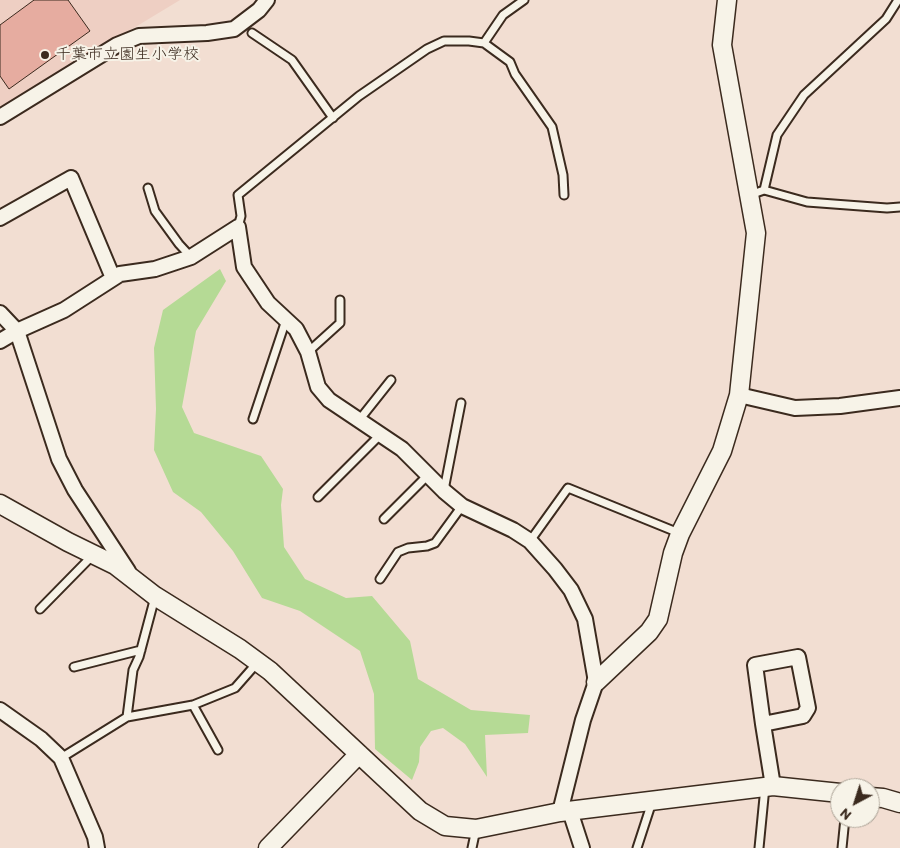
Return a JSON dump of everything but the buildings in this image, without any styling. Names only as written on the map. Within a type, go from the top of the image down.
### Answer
[{"type":"street","points":[[0,117],[117,44],[139,36],[207,33],[234,29],[259,10],[267,0]]},
{"type":"street","points":[[582,848],[565,811],[583,720],[596,682],[649,632],[658,619],[673,553],[680,534],[722,451],[740,395],[756,233],[756,193],[722,44],[728,0]]},
{"type":"street","points":[[0,218],[72,178],[113,278]]},
{"type":"street","points":[[0,341],[17,330],[64,310],[120,274],[155,269],[192,257],[238,227],[244,267],[268,303],[296,329],[308,352],[318,387],[329,400],[360,419],[402,449],[444,491],[462,506],[513,530],[530,541],[555,568],[570,590],[584,619],[596,682]]},
{"type":"street","points":[[0,313],[17,330],[59,458],[75,490],[133,578]]},
{"type":"street","points":[[740,395],[795,408],[840,406],[900,398]]},
{"type":"street","points":[[0,504],[114,565],[155,596],[240,649],[270,671],[420,811],[445,826],[476,829],[565,811],[652,802],[769,786],[830,793]]},
{"type":"street","points":[[763,724],[803,716],[808,708],[798,657],[755,665],[769,786]]},
{"type":"street","points":[[0,710],[41,739],[61,758],[95,837],[97,848]]},
{"type":"street","points":[[268,848],[359,754]]},
{"type":"street","points":[[880,798],[900,804]]},
{"type":"lane","points":[[484,43],[503,15],[524,0]]},
{"type":"lane","points":[[898,0],[886,19],[804,95],[777,136],[756,193],[806,202],[887,208],[900,207]]},
{"type":"lane","points":[[252,33],[292,60],[333,118]]},
{"type":"lane","points":[[238,227],[241,216],[238,195],[359,96],[426,49],[444,41],[484,43],[510,62],[515,74],[552,127],[563,175],[564,195]]},
{"type":"lane","points":[[148,188],[154,211],[179,244],[192,257]]},
{"type":"lane","points":[[308,352],[340,323],[340,300]]},
{"type":"lane","points":[[253,419],[286,319]]},
{"type":"lane","points":[[360,419],[391,380]]},
{"type":"lane","points":[[444,491],[461,403]]},
{"type":"lane","points":[[318,497],[381,434]]},
{"type":"lane","points":[[384,519],[428,475]]},
{"type":"lane","points":[[530,541],[568,488],[680,534]]},
{"type":"lane","points":[[380,579],[398,552],[408,548],[435,543],[462,506]]},
{"type":"lane","points":[[40,609],[93,555]]},
{"type":"lane","points":[[128,717],[133,670],[141,650],[155,596]]},
{"type":"lane","points":[[74,667],[141,650]]},
{"type":"lane","points":[[61,758],[128,717],[193,704],[236,688],[257,663]]},
{"type":"lane","points":[[193,704],[218,750]]},
{"type":"lane","points":[[759,848],[769,786]]},
{"type":"lane","points":[[637,848],[652,802]]},
{"type":"lane","points":[[842,848],[844,828]]},
{"type":"lane","points":[[472,848],[476,829]]},
{"type":"shaded area","name":"千葉市立園生小学校","points":[[0,0],[180,0],[0,109]]},
{"type":"green space","points":[[220,269],[226,281],[196,331],[182,407],[194,433],[261,456],[283,489],[281,505],[284,547],[305,579],[346,598],[372,596],[410,641],[418,679],[471,710],[530,715],[528,733],[485,735],[487,777],[465,744],[443,728],[431,731],[420,747],[419,762],[412,780],[375,749],[374,694],[360,651],[300,611],[262,598],[233,551],[201,512],[173,492],[154,450],[156,409],[154,348],[163,310]]},
{"type":"place","name":"千葉市立園生小学校","points":[[45,55]]}]
